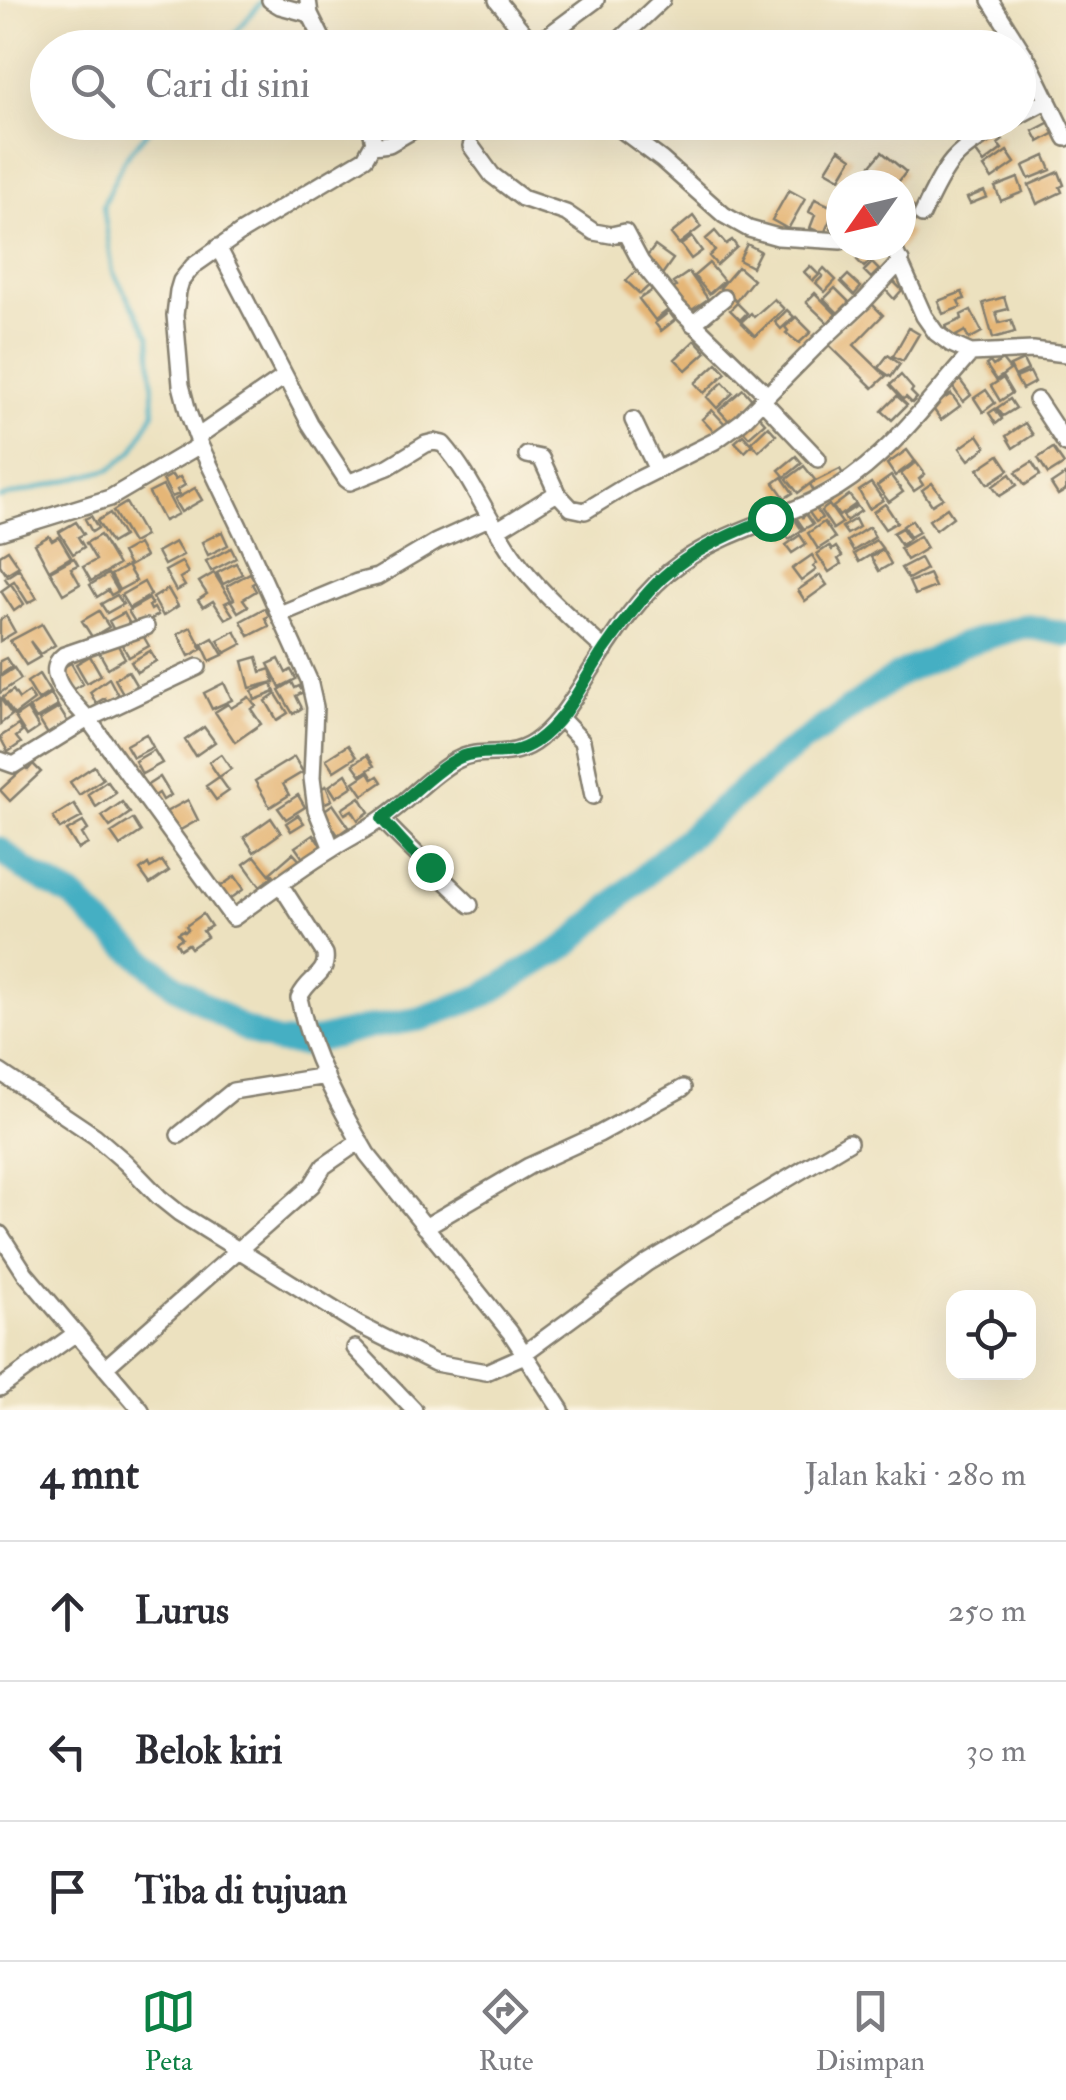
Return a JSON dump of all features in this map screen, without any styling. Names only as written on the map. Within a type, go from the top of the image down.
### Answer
[{"type":"street","points":[[497,0],[521,30]]},
{"type":"street","points":[[551,30],[596,0]]},
{"type":"street","points":[[634,0],[646,14]]},
{"type":"street","points":[[629,30],[662,0]]},
{"type":"street","points":[[990,0],[1009,30]]},
{"type":"street","points":[[275,3],[309,7],[319,30]]},
{"type":"street","points":[[1036,75],[1066,138]]},
{"type":"street","points":[[1036,106],[1048,100]]},
{"type":"street","points":[[332,849],[316,808],[312,778],[315,707],[308,680],[198,441],[181,384],[176,301],[181,282],[193,266],[359,162],[369,154],[374,140]]},
{"type":"street","points":[[373,146],[396,140]]},
{"type":"street","points":[[636,140],[714,208],[749,229],[778,237],[826,240]]},
{"type":"street","points":[[922,215],[955,158],[978,140]]},
{"type":"street","points":[[471,146],[492,176],[522,198],[566,212],[597,233],[625,232],[644,267],[692,324],[716,344],[818,460]]},
{"type":"street","points":[[218,248],[284,377],[346,480],[372,474],[426,444],[441,442],[512,554],[536,584],[604,650]]},
{"type":"street","points":[[527,454],[541,458],[557,492],[571,508],[582,512],[598,505],[741,422],[901,261],[924,316],[936,333],[951,344],[971,353],[1033,350],[1066,354]]},
{"type":"street","points":[[692,324],[724,298]]},
{"type":"street","points":[[146,627],[69,652],[54,666],[63,690],[233,918],[382,819],[461,758],[511,754],[535,742],[560,718],[604,650],[664,576],[739,530],[835,489],[856,475],[900,434],[971,353]]},
{"type":"street","points":[[0,532],[110,498],[198,441],[284,377]]},
{"type":"street","points":[[1037,400],[1066,442]]},
{"type":"street","points":[[633,420],[657,470]]},
{"type":"street","points":[[280,614],[377,577],[436,542],[493,524],[557,492]]},
{"type":"street","points":[[0,760],[14,765],[88,719],[198,667]]},
{"type":"street","points":[[560,718],[582,741],[594,796]]},
{"type":"street","points":[[382,819],[470,905]]},
{"type":"street","points":[[280,884],[325,954],[324,970],[308,981],[299,998],[323,1069],[360,1141],[525,1352],[560,1410]]},
{"type":"street","points":[[179,1134],[233,1091],[323,1069]]},
{"type":"street","points":[[0,1072],[94,1136],[179,1213],[359,1325],[435,1363],[472,1371],[494,1370],[525,1352],[646,1263],[849,1142]]},
{"type":"street","points":[[425,1227],[529,1166],[599,1134],[683,1088]]},
{"type":"street","points":[[105,1368],[312,1186],[324,1166],[360,1141]]},
{"type":"street","points":[[0,1234],[26,1272],[141,1410]]},
{"type":"street","points":[[0,1388],[76,1334]]},
{"type":"street","points":[[356,1348],[414,1410]]},
{"type":"building","points":[[1050,122],[1055,133],[1039,142],[1036,129]]},
{"type":"building","points":[[992,140],[1003,140],[998,144],[1002,149],[984,163],[976,152]]},
{"type":"building","points":[[839,149],[852,158],[845,170],[826,170]]},
{"type":"building","points":[[1007,151],[1015,163],[992,179],[984,167]]},
{"type":"building","points":[[882,152],[904,170],[877,170],[871,165]]},
{"type":"building","points":[[1045,156],[1051,170],[1029,179],[1023,166]]},
{"type":"building","points":[[1059,172],[1064,185],[1060,187],[1062,192],[1037,204],[1029,185]]},
{"type":"building","points":[[1018,178],[1023,192],[1001,201],[995,187]]},
{"type":"building","points":[[789,190],[805,199],[788,229],[772,220]]},
{"type":"building","points":[[984,191],[987,197],[970,204],[967,198]]},
{"type":"building","points":[[815,199],[826,204],[824,234],[810,228],[815,215],[809,212]]},
{"type":"building","points":[[693,216],[701,227],[679,244],[671,234]]},
{"type":"building","points":[[715,231],[726,244],[732,240],[737,247],[717,265],[709,256],[715,250],[706,239]]},
{"type":"building","points":[[692,237],[702,251],[691,259],[681,245]]},
{"type":"building","points":[[747,244],[760,251],[752,267],[739,260]]},
{"type":"building","points":[[655,246],[673,259],[661,276],[643,262]]},
{"type":"building","points":[[709,263],[724,281],[709,294],[694,276]]},
{"type":"building","points":[[872,263],[879,270],[871,278],[864,271]]},
{"type":"building","points":[[810,266],[819,275],[813,281],[804,272]]},
{"type":"building","points":[[738,267],[753,280],[736,301],[720,288]]},
{"type":"building","points":[[639,268],[653,282],[640,294],[626,281]]},
{"type":"building","points":[[824,268],[836,280],[825,292],[816,283]]},
{"type":"building","points":[[689,272],[708,299],[686,314],[670,291],[676,287],[673,283]]},
{"type":"building","points":[[848,275],[861,287],[854,295],[841,282]]},
{"type":"building","points":[[892,280],[902,290],[894,299],[884,288]]},
{"type":"building","points":[[835,288],[849,302],[838,313],[824,299]]},
{"type":"building","points":[[653,290],[668,310],[655,320],[639,299]]},
{"type":"building","points":[[962,292],[965,299],[958,301],[961,307],[943,314],[938,301]]},
{"type":"building","points":[[815,293],[836,314],[828,323],[806,302]]},
{"type":"building","points":[[1004,297],[1008,309],[996,312],[999,323],[1011,320],[1015,332],[993,338],[983,303]]},
{"type":"building","points":[[774,299],[784,309],[755,336],[741,322],[751,313],[754,317]]},
{"type":"building","points":[[870,302],[883,315],[854,345],[886,376],[873,388],[828,344]]},
{"type":"building","points":[[737,303],[747,313],[740,320],[730,310]]},
{"type":"building","points":[[787,310],[794,317],[781,329],[775,322]]},
{"type":"building","points":[[971,310],[982,332],[969,339],[965,331],[952,338],[946,326]]},
{"type":"building","points":[[669,312],[675,320],[661,331],[655,323]]},
{"type":"building","points":[[796,317],[811,332],[799,343],[786,333],[785,327]]},
{"type":"building","points":[[909,328],[919,334],[903,361],[893,356]]},
{"type":"building","points":[[695,340],[706,352],[686,370],[675,359]]},
{"type":"building","points":[[888,355],[900,364],[891,377],[878,368]]},
{"type":"building","points":[[1002,360],[1010,370],[996,380],[986,365],[990,362],[993,366]]},
{"type":"building","points":[[1023,360],[1028,370],[1015,376],[1010,366]]},
{"type":"building","points":[[717,363],[726,373],[704,393],[695,383]]},
{"type":"building","points":[[1030,372],[1035,382],[1022,389],[1016,378]]},
{"type":"building","points":[[901,375],[917,398],[912,403],[890,385]]},
{"type":"building","points":[[1003,378],[1012,393],[1000,401],[991,386]]},
{"type":"building","points":[[960,380],[971,395],[963,402],[952,386]]},
{"type":"building","points":[[723,382],[733,393],[717,408],[707,397]]},
{"type":"building","points":[[743,389],[754,402],[731,423],[719,410]]},
{"type":"building","points":[[986,390],[995,403],[983,412],[974,398]]},
{"type":"building","points":[[951,394],[960,406],[941,420],[932,407]]},
{"type":"building","points":[[897,396],[907,405],[892,420],[882,411]]},
{"type":"building","points":[[1010,399],[1016,408],[1003,416],[997,408]]},
{"type":"building","points":[[995,409],[1002,419],[996,424],[989,413]]},
{"type":"building","points":[[712,410],[725,424],[715,433],[702,419]]},
{"type":"building","points":[[755,412],[765,423],[749,437],[739,426]]},
{"type":"building","points":[[1025,423],[1033,435],[1013,448],[1006,436]]},
{"type":"building","points":[[768,426],[776,435],[759,451],[751,442]]},
{"type":"building","points":[[743,435],[752,445],[745,452],[735,442]]},
{"type":"building","points":[[978,435],[986,447],[969,460],[960,448]]},
{"type":"building","points":[[1053,448],[1064,464],[1048,474],[1038,458]]},
{"type":"building","points":[[907,450],[915,461],[895,476],[887,464]]},
{"type":"building","points":[[999,455],[1009,470],[988,484],[978,469]]},
{"type":"building","points":[[796,456],[802,463],[785,477],[779,470]]},
{"type":"building","points":[[916,462],[925,474],[919,479],[923,485],[914,491],[901,474]]},
{"type":"building","points":[[1032,462],[1040,475],[1025,485],[1016,472]]},
{"type":"building","points":[[804,466],[815,480],[798,493],[787,479]]},
{"type":"building","points":[[840,469],[845,478],[815,493],[810,484]]},
{"type":"building","points":[[1010,474],[1017,485],[1000,496],[993,486]]},
{"type":"building","points":[[1066,474],[1066,490],[1058,495],[1051,484]]},
{"type":"building","points":[[172,475],[175,480],[180,477],[185,485],[172,497],[163,480]]},
{"type":"building","points":[[891,476],[903,492],[889,502],[877,486]]},
{"type":"building","points":[[782,477],[793,493],[785,498],[774,483]]},
{"type":"building","points":[[871,483],[883,500],[869,509],[859,491]]},
{"type":"building","points":[[932,483],[943,498],[932,505],[922,490]]},
{"type":"building","points":[[163,486],[178,514],[164,521],[149,493]]},
{"type":"building","points":[[195,488],[202,500],[181,512],[174,500]]},
{"type":"building","points":[[849,495],[856,504],[839,516],[833,507]]},
{"type":"building","points":[[126,503],[145,536],[132,543],[113,511]]},
{"type":"building","points":[[885,504],[897,522],[885,529],[873,512]]},
{"type":"building","points":[[829,505],[842,523],[833,529],[821,511]]},
{"type":"building","points":[[857,506],[861,511],[846,521],[843,515]]},
{"type":"building","points":[[815,507],[822,518],[816,522],[808,511]]},
{"type":"building","points":[[947,508],[953,517],[936,530],[929,520]]},
{"type":"building","points":[[110,513],[123,536],[111,543],[97,521]]},
{"type":"building","points":[[800,513],[803,517],[806,514],[813,524],[804,529],[795,516]]},
{"type":"building","points":[[91,516],[98,528],[92,532],[85,519]]},
{"type":"building","points":[[793,517],[802,530],[789,539],[780,527]]},
{"type":"building","points":[[855,519],[859,527],[847,534],[842,527]]},
{"type":"building","points":[[912,520],[919,532],[910,537],[903,526]]},
{"type":"building","points":[[76,522],[84,534],[78,537],[84,547],[73,554],[59,532]]},
{"type":"building","points":[[824,522],[835,538],[818,549],[808,533]]},
{"type":"building","points":[[869,527],[875,537],[853,551],[847,541]]},
{"type":"building","points":[[902,528],[909,539],[901,545],[893,533]]},
{"type":"building","points":[[222,532],[228,545],[208,555],[202,542]]},
{"type":"building","points":[[100,535],[118,565],[91,581],[83,567],[96,560],[86,543]]},
{"type":"building","points":[[800,535],[806,544],[792,553],[786,545]]},
{"type":"building","points":[[49,536],[52,541],[59,537],[71,557],[49,570],[35,544]]},
{"type":"building","points":[[920,536],[927,548],[907,560],[900,548]]},
{"type":"building","points":[[876,540],[882,548],[859,562],[854,554]]},
{"type":"building","points":[[175,542],[183,555],[164,565],[157,552]]},
{"type":"building","points":[[138,544],[145,557],[129,566],[122,553]]},
{"type":"building","points":[[829,546],[832,550],[836,547],[842,556],[838,559],[841,564],[829,572],[817,554]]},
{"type":"building","points":[[231,548],[236,558],[211,571],[206,561]]},
{"type":"building","points":[[8,550],[19,566],[6,574],[0,565],[0,555]]},
{"type":"building","points":[[883,550],[891,564],[879,571],[871,557]]},
{"type":"building","points":[[812,555],[816,570],[801,581],[792,569]]},
{"type":"building","points":[[74,558],[78,565],[71,568],[80,584],[63,594],[50,571]]},
{"type":"building","points":[[920,558],[926,569],[908,579],[901,568]]},
{"type":"building","points":[[182,562],[188,573],[180,578],[185,586],[176,591],[165,571]]},
{"type":"building","points":[[236,563],[242,574],[223,584],[217,573]]},
{"type":"building","points":[[127,566],[136,581],[119,590],[111,575]]},
{"type":"building","points":[[19,569],[37,598],[28,603],[14,581],[9,584],[5,578]]},
{"type":"building","points":[[214,573],[231,600],[225,603],[233,615],[225,619],[213,601],[203,607],[198,600],[207,594],[199,582]]},
{"type":"building","points":[[250,573],[256,591],[243,599],[248,606],[238,612],[227,586]]},
{"type":"building","points":[[108,574],[118,591],[111,595],[108,590],[97,597],[90,585]]},
{"type":"building","points":[[929,574],[935,587],[915,595],[909,582]]},
{"type":"building","points":[[820,575],[827,585],[805,601],[798,590]]},
{"type":"building","points":[[144,582],[151,595],[129,608],[121,595]]},
{"type":"building","points":[[11,584],[24,604],[14,611],[1,591]]},
{"type":"building","points":[[168,589],[178,606],[163,616],[153,598]]},
{"type":"building","points":[[117,595],[123,604],[107,613],[101,604]]},
{"type":"building","points":[[149,599],[151,610],[154,608],[158,615],[138,627],[128,611]]},
{"type":"building","points":[[265,608],[269,626],[249,636],[241,621]]},
{"type":"building","points":[[99,611],[109,627],[92,637],[82,621]]},
{"type":"building","points":[[124,613],[131,626],[116,634],[109,621]]},
{"type":"building","points":[[6,616],[15,632],[0,641],[0,620]]},
{"type":"building","points":[[42,624],[55,645],[40,654],[30,641],[40,657],[26,665],[10,641]]},
{"type":"building","points":[[191,627],[202,649],[189,656],[178,634]]},
{"type":"building","points":[[235,631],[242,644],[225,653],[218,640]]},
{"type":"building","points":[[141,632],[149,646],[129,657],[121,643]]},
{"type":"building","points":[[213,638],[223,655],[210,661],[202,644]]},
{"type":"building","points":[[116,642],[125,658],[108,668],[99,652]]},
{"type":"building","points":[[150,651],[156,661],[137,672],[131,662]]},
{"type":"building","points":[[90,656],[101,675],[87,683],[76,664]]},
{"type":"building","points":[[257,657],[261,672],[270,669],[274,682],[250,688],[243,661]]},
{"type":"building","points":[[6,658],[12,667],[0,675],[0,661]]},
{"type":"building","points":[[279,659],[286,673],[291,670],[296,679],[280,687],[268,664]]},
{"type":"building","points":[[71,663],[83,684],[72,690],[67,681],[62,684],[60,669]]},
{"type":"building","points":[[14,668],[21,679],[0,693],[0,677]]},
{"type":"building","points":[[128,671],[138,688],[124,695],[115,679]]},
{"type":"building","points":[[39,674],[50,692],[38,700],[27,682]]},
{"type":"building","points":[[109,678],[120,699],[109,705],[105,698],[96,703],[90,692]]},
{"type":"building","points":[[292,682],[303,692],[296,696],[302,708],[293,714],[279,690]]},
{"type":"building","points":[[224,683],[232,700],[212,709],[204,693]]},
{"type":"building","points":[[272,683],[275,692],[255,700],[252,691]]},
{"type":"building","points":[[13,690],[19,699],[29,692],[34,700],[14,715],[2,698]]},
{"type":"building","points":[[51,694],[58,706],[36,719],[29,708]]},
{"type":"building","points":[[276,694],[288,713],[277,720],[266,701]]},
{"type":"building","points":[[249,697],[256,706],[251,709],[261,724],[235,742],[215,712]]},
{"type":"building","points":[[0,698],[12,715],[0,724]]},
{"type":"building","points":[[59,708],[69,724],[49,736],[39,720]]},
{"type":"building","points":[[27,709],[39,728],[27,736],[15,717]]},
{"type":"building","points":[[18,725],[22,732],[16,737],[21,743],[8,752],[0,737]]},
{"type":"building","points":[[204,727],[215,742],[195,756],[185,740]]},
{"type":"building","points":[[146,734],[153,747],[133,757],[126,745]]},
{"type":"building","points":[[348,745],[356,757],[334,771],[326,759]]},
{"type":"building","points":[[154,750],[162,763],[142,774],[135,761]]},
{"type":"building","points":[[221,754],[231,769],[219,777],[209,762]]},
{"type":"building","points":[[367,755],[374,766],[361,775],[353,764]]},
{"type":"building","points":[[294,757],[303,772],[283,784],[289,795],[270,807],[255,781]]},
{"type":"building","points":[[33,764],[41,772],[10,801],[0,790]]},
{"type":"building","points":[[94,766],[103,779],[79,795],[70,782]]},
{"type":"building","points":[[369,772],[373,779],[378,776],[382,782],[363,795],[354,782]]},
{"type":"building","points":[[346,774],[353,786],[336,797],[329,786]]},
{"type":"building","points":[[160,777],[171,795],[163,800],[159,793],[150,799],[143,788]]},
{"type":"building","points":[[219,777],[229,791],[216,800],[206,786]]},
{"type":"building","points":[[107,781],[116,793],[96,807],[88,794]]},
{"type":"building","points":[[326,786],[332,800],[323,804],[317,790]]},
{"type":"building","points":[[298,795],[305,807],[286,819],[278,808]]},
{"type":"building","points":[[360,797],[369,812],[358,820],[352,810],[345,814],[342,809]]},
{"type":"building","points":[[188,800],[198,820],[175,833],[164,813]]},
{"type":"building","points":[[122,802],[130,813],[110,827],[102,816]]},
{"type":"building","points":[[74,804],[82,817],[60,829],[53,817]]},
{"type":"building","points":[[333,804],[349,827],[338,835],[322,812]]},
{"type":"building","points":[[298,815],[304,823],[291,831],[286,823]]},
{"type":"building","points":[[271,818],[281,833],[254,852],[244,837]]},
{"type":"building","points":[[133,819],[141,832],[120,846],[111,833]]},
{"type":"building","points":[[83,822],[88,830],[82,834],[88,844],[78,849],[67,831]]},
{"type":"building","points":[[313,835],[323,848],[305,861],[295,847]]},
{"type":"building","points":[[293,853],[301,862],[279,881],[271,872]]},
{"type":"building","points":[[255,856],[272,877],[260,886],[244,864]]},
{"type":"building","points":[[162,861],[169,871],[150,884],[140,870]]},
{"type":"building","points":[[235,876],[244,889],[226,902],[217,889]]},
{"type":"building","points":[[203,914],[211,926],[203,931],[207,937],[191,948],[188,944],[180,949],[176,942],[182,938],[178,933],[185,932],[186,926]]},
{"type":"waterway","points":[[237,30],[263,0]]},
{"type":"waterway","points":[[0,498],[111,469],[133,451],[154,412],[150,336],[113,272],[103,205],[124,159],[140,140]]},
{"type":"waterway","points":[[0,849],[24,869],[75,898],[101,925],[175,986],[244,1029],[276,1042],[302,1044],[420,1019],[483,996],[568,945],[784,755],[898,675],[961,645],[1025,626],[1066,634]]},
{"type":"route","points":[[430,867],[382,819],[461,758],[511,754],[535,742],[573,702],[604,650],[664,576],[700,550],[770,518]]}]
